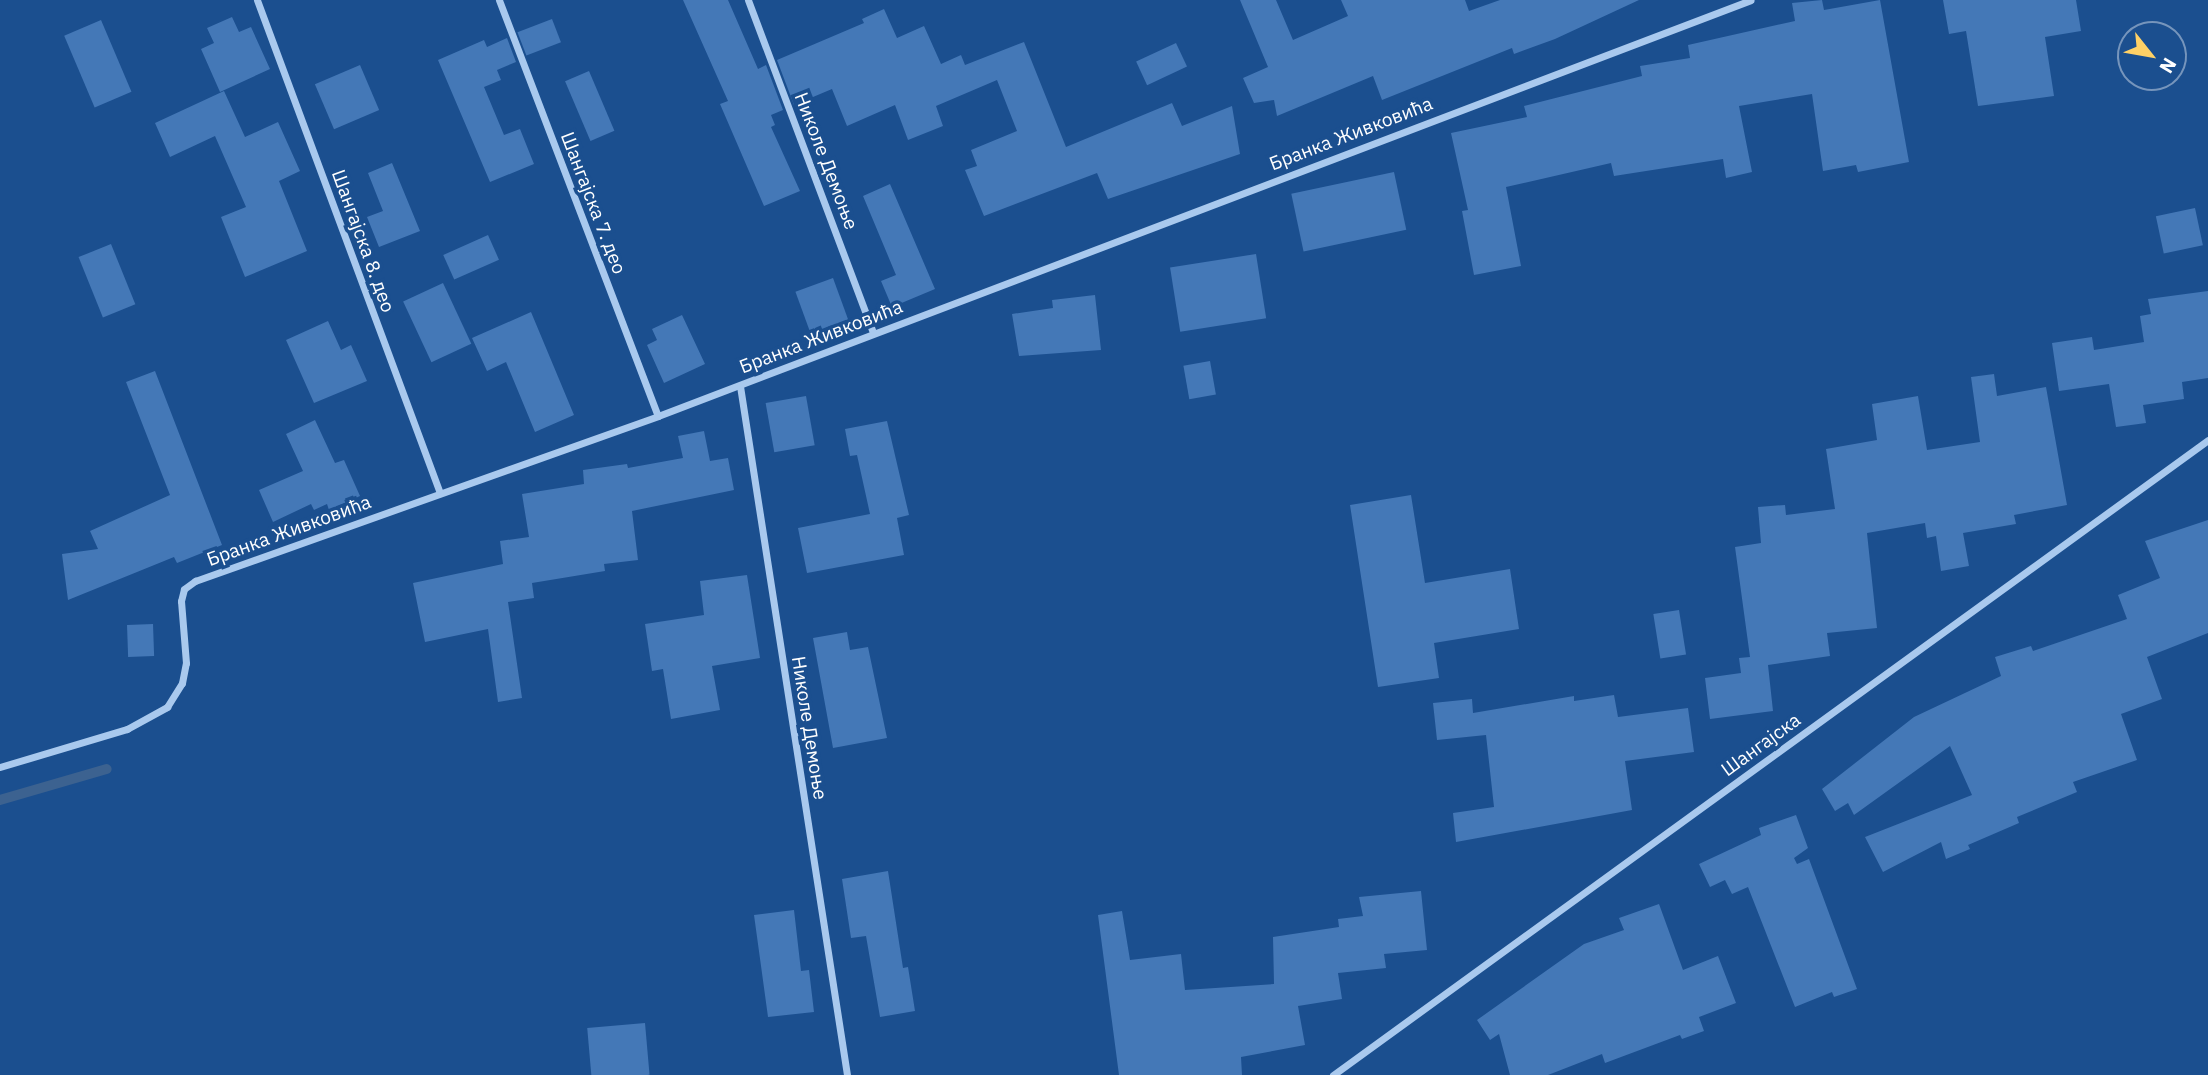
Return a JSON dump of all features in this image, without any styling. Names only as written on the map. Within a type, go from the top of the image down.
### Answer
[{"type":"street","name":"Шангајска 8. део","points":[[257,0],[440,493]]},
{"type":"street","name":"Шангајска 7. део","points":[[499,0],[658,416]]},
{"type":"street","name":"Николе Демоње","points":[[748,0],[873,332]]},
{"type":"street","name":"Бранка Живковића","points":[[0,767],[127,729],[167,707],[182,682],[186,663],[181,601],[184,589],[194,581],[740,386],[873,332],[1751,0]]},
{"type":"street","name":"Николе Демоње","points":[[740,386],[847,1075]]},
{"type":"street","name":"Шангајска","points":[[1333,1075],[2208,440]]},
{"type":"building","points":[[683,0],[728,0],[758,69],[766,65],[783,110],[771,115],[775,125],[771,127],[800,191],[764,206],[720,104],[728,101]]},
{"type":"building","points":[[1240,0],[1276,0],[1293,40],[1348,16],[1341,0],[1465,0],[1469,11],[1500,0],[1639,0],[1555,39],[1514,54],[1512,48],[1382,100],[1373,76],[1277,116],[1274,100],[1254,103],[1243,78],[1268,67]]},
{"type":"building","points":[[1822,0],[1824,10],[1880,0],[1909,162],[1858,172],[1856,165],[1823,171],[1812,94],[1739,106],[1752,172],[1726,178],[1723,159],[1614,176],[1611,163],[1506,187],[1521,266],[1474,275],[1462,211],[1468,210],[1451,133],[1527,117],[1524,106],[1642,76],[1640,66],[1690,58],[1688,45],[1795,21],[1792,3]]},
{"type":"building","points":[[1943,0],[2076,0],[2081,31],[2045,37],[2054,96],[1978,106],[1966,31],[1949,34]]},
{"type":"building","points":[[884,9],[897,38],[924,26],[941,64],[961,55],[965,65],[1024,42],[1066,147],[1172,103],[1182,126],[1232,106],[1240,154],[1108,199],[1097,173],[984,216],[965,170],[977,166],[971,150],[1017,131],[997,80],[936,106],[943,126],[908,140],[895,105],[847,126],[832,89],[794,105],[777,60],[864,23],[862,19]]},
{"type":"building","points":[[232,17],[239,32],[251,27],[270,69],[220,92],[201,49],[214,43],[207,28]]},
{"type":"building","points":[[552,19],[561,42],[526,56],[517,32]]},
{"type":"building","points":[[101,20],[131,92],[95,107],[64,36]]},
{"type":"building","points":[[507,38],[516,62],[497,70],[501,80],[484,87],[504,135],[520,129],[534,164],[490,182],[438,60],[484,40],[487,47]]},
{"type":"building","points":[[1176,43],[1187,67],[1147,85],[1136,62]]},
{"type":"building","points":[[360,65],[379,110],[334,129],[315,84]]},
{"type":"building","points":[[589,71],[614,131],[590,141],[565,81]]},
{"type":"building","points":[[224,91],[245,137],[278,122],[300,171],[279,181],[307,251],[245,277],[221,217],[246,207],[215,136],[170,157],[155,123]]},
{"type":"building","points":[[392,163],[420,231],[379,247],[367,217],[383,211],[368,173]]},
{"type":"building","points":[[1394,172],[1406,230],[1304,252],[1291,194]]},
{"type":"building","points":[[890,184],[935,289],[892,307],[881,281],[896,275],[863,196]]},
{"type":"building","points":[[2195,208],[2203,245],[2164,253],[2156,216]]},
{"type":"building","points":[[488,235],[499,260],[454,280],[443,255]]},
{"type":"building","points":[[111,244],[135,304],[103,317],[79,257]]},
{"type":"building","points":[[1256,254],[1266,318],[1180,332],[1170,268]]},
{"type":"building","points":[[833,278],[848,320],[811,334],[795,292]]},
{"type":"building","points":[[443,283],[471,344],[431,362],[403,302]]},
{"type":"building","points":[[2208,291],[2208,378],[2182,382],[2184,399],[2143,405],[2146,423],[2116,427],[2109,384],[2059,391],[2052,343],[2092,337],[2094,350],[2144,342],[2140,316],[2151,314],[2148,299]]},
{"type":"building","points":[[1095,295],[1101,350],[1019,356],[1012,314],[1053,308],[1052,300]]},
{"type":"building","points":[[531,312],[574,415],[535,432],[506,362],[487,371],[472,338]]},
{"type":"building","points":[[682,315],[705,364],[664,383],[647,345],[657,340],[652,329]]},
{"type":"building","points":[[328,321],[341,350],[351,345],[367,381],[314,403],[286,340]]},
{"type":"building","points":[[1210,361],[1216,394],[1189,399],[1183,366]]},
{"type":"building","points":[[155,371],[222,545],[177,563],[174,557],[68,600],[62,554],[98,549],[90,531],[170,495],[126,382]]},
{"type":"building","points":[[1994,374],[1997,396],[2046,387],[2067,505],[2014,515],[2016,524],[1963,533],[1969,566],[1941,571],[1936,536],[1927,538],[1925,523],[1867,533],[1877,628],[1827,633],[1830,656],[1768,665],[1773,711],[1710,719],[1705,678],[1741,673],[1739,658],[1750,657],[1735,547],[1761,543],[1758,507],[1785,505],[1786,515],[1835,509],[1826,449],[1877,440],[1872,404],[1918,396],[1927,450],[1980,442],[1971,377]]},
{"type":"building","points":[[806,396],[815,445],[774,452],[766,403]]},
{"type":"building","points":[[315,420],[335,463],[344,460],[360,496],[329,510],[327,504],[314,510],[311,504],[273,522],[259,490],[303,471],[286,434]]},
{"type":"building","points":[[887,421],[909,515],[897,518],[904,555],[807,573],[798,528],[870,514],[857,455],[850,456],[845,429]]},
{"type":"building","points":[[704,431],[710,461],[728,458],[734,490],[632,511],[638,560],[604,564],[605,571],[532,583],[534,598],[508,602],[522,698],[498,702],[488,629],[425,642],[413,583],[503,564],[500,541],[529,537],[522,494],[584,484],[583,470],[627,464],[628,468],[683,458],[678,436]]},
{"type":"building","points":[[1411,495],[1425,583],[1510,569],[1519,629],[1434,643],[1439,678],[1378,687],[1350,505]]},
{"type":"building","points":[[2208,520],[2208,633],[2147,657],[2162,699],[2121,714],[2137,760],[2073,782],[2077,792],[2017,817],[2019,823],[1968,845],[1970,849],[1946,859],[1941,842],[1883,872],[1865,837],[1972,795],[1950,746],[1854,815],[1848,803],[1835,811],[1822,789],[1914,717],[2001,676],[1995,657],[2031,646],[2033,651],[2127,619],[2118,595],[2160,578],[2145,541]]},
{"type":"building","points":[[747,575],[760,658],[712,666],[720,710],[671,719],[663,669],[652,671],[645,624],[704,615],[700,581]]},
{"type":"building","points":[[1679,610],[1686,654],[1660,659],[1653,614]]},
{"type":"building","points":[[153,624],[154,656],[128,657],[127,625]]},
{"type":"building","points":[[847,632],[850,650],[868,647],[887,738],[833,748],[813,638]]},
{"type":"building","points":[[1614,695],[1618,717],[1688,708],[1694,752],[1625,761],[1632,810],[1456,842],[1453,813],[1494,807],[1486,735],[1437,740],[1433,703],[1472,699],[1473,713],[1574,696],[1574,701]]},
{"type":"building","points":[[1796,815],[1808,848],[1794,858],[1797,864],[1809,859],[1857,989],[1834,997],[1832,992],[1795,1007],[1748,887],[1732,894],[1725,880],[1710,887],[1699,864],[1761,835],[1759,828]]},
{"type":"building","points":[[888,871],[903,968],[908,967],[915,1011],[880,1017],[866,936],[851,938],[842,879]]},
{"type":"building","points":[[1421,891],[1427,950],[1384,954],[1386,968],[1338,973],[1342,999],[1298,1006],[1305,1045],[1241,1057],[1242,1075],[1119,1075],[1098,915],[1122,911],[1130,960],[1181,954],[1185,990],[1274,984],[1273,937],[1339,927],[1338,919],[1363,916],[1359,897]]},
{"type":"building","points":[[1659,904],[1683,970],[1718,956],[1736,1003],[1699,1017],[1704,1031],[1682,1039],[1680,1035],[1605,1063],[1602,1054],[1548,1075],[1510,1075],[1499,1034],[1490,1040],[1477,1020],[1584,944],[1624,930],[1619,918]]},
{"type":"building","points":[[794,910],[801,971],[809,970],[814,1012],[768,1017],[754,915]]},
{"type":"building","points":[[645,1023],[650,1075],[591,1075],[587,1028]]},
{"type":"waterway","points":[[0,800],[107,769]]}]
